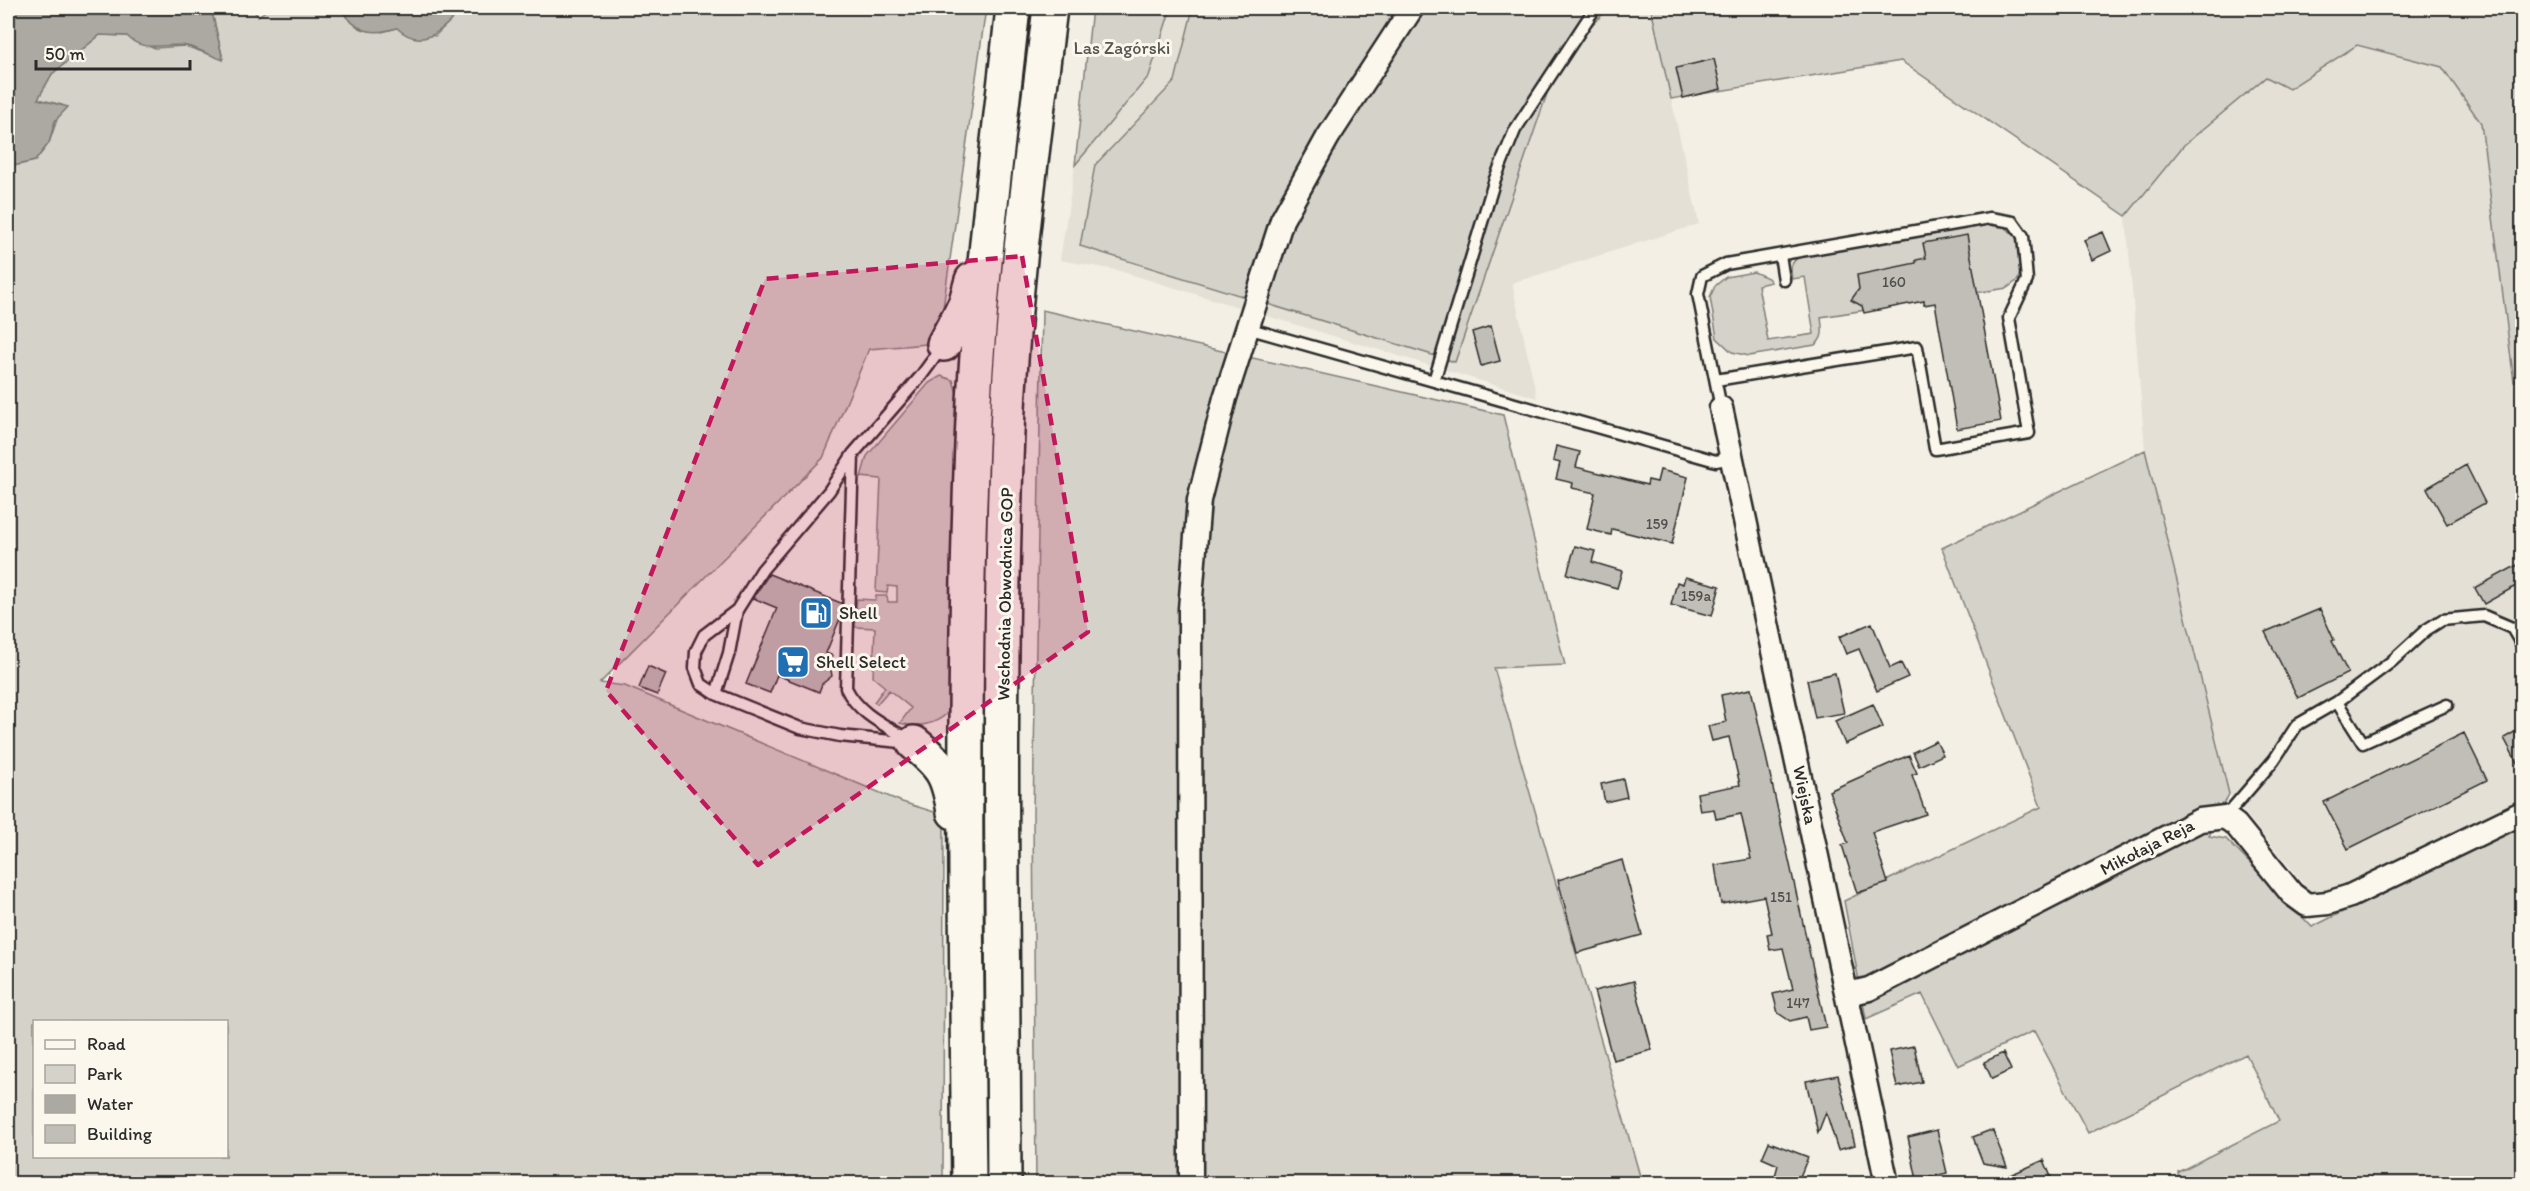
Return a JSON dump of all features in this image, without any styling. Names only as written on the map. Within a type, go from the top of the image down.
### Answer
[{"type":"highway","name":"Wschodnia Obwodnica GOP","points":[[969,1184],[965,873],[967,609],[973,428],[989,217],[1013,8]]},
{"type":"highway","name":"Wschodnia Obwodnica GOP","points":[[1004,1184],[1003,614],[1008,417],[1024,215],[1050,8]]},
{"type":"highway","points":[[944,344],[965,306],[989,217]]},
{"type":"highway","points":[[914,743],[935,760],[946,775],[965,873]]},
{"type":"street","points":[[1191,1184],[1190,609],[1199,500],[1246,327],[1282,220],[1328,137],[1412,8]]},
{"type":"street","name":"Wiejska","points":[[1721,408],[1887,1184]]},
{"type":"street","points":[[2225,817],[2236,825],[2292,894],[2307,905],[2328,903],[2350,896],[2523,813]]},
{"type":"street","name":"Mikołaja Reja","points":[[1848,994],[1869,989],[2200,820],[2225,817]]},
{"type":"lane","points":[[1434,381],[1495,179],[1515,130],[1595,8]]},
{"type":"lane","points":[[1716,380],[1917,347],[1935,450],[2029,433],[2009,318],[2027,280],[2023,236],[2013,222],[1990,218],[1726,264],[1702,276],[1698,294],[1721,408]]},
{"type":"lane","points":[[1780,255],[1784,280]]},
{"type":"lane","points":[[1246,327],[1716,461],[1731,458]]},
{"type":"lane","points":[[914,743],[840,736],[800,728],[716,694],[701,684],[695,668],[696,651],[704,635],[737,610],[762,570],[830,491],[853,454],[921,376],[944,344]]},
{"type":"lane","points":[[853,454],[846,688],[853,702],[868,715],[914,743]]},
{"type":"lane","points":[[716,694],[729,653],[737,610]]},
{"type":"lane","points":[[2225,817],[2274,760],[2296,725],[2337,702],[2391,662],[2426,630],[2442,620],[2484,616],[2512,628],[2523,645]]},
{"type":"lane","points":[[2337,702],[2362,743],[2447,705]]},
{"type":"highlighted area","points":[[1022,256],[1088,632],[758,865],[606,691],[765,279]]},
{"type":"shaded area","points":[[1171,8],[1651,8],[1699,224],[1512,283],[1537,398],[1116,270],[1060,260],[1075,165],[1149,76]]},
{"type":"shaded area","points":[[2357,45],[2442,67],[2481,123],[2522,436],[2522,806],[2341,893],[2312,894],[2229,794],[2145,450],[2126,216],[2184,145],[2266,77],[2289,88]]},
{"type":"green space","points":[[211,8],[252,8],[258,16],[270,8],[341,8],[347,18],[382,32],[397,28],[435,36],[463,8],[986,8],[938,343],[869,349],[823,458],[600,683],[625,686],[902,802],[944,815],[943,1183],[8,1183],[8,167],[35,161],[49,143],[62,105],[38,99],[52,74],[100,35],[127,36],[155,48],[185,46],[223,59]]},
{"type":"green space","name":"Las Zagórski","points":[[1092,8],[1171,8],[1149,76],[1075,165]]},
{"type":"green space","points":[[1193,8],[1609,8],[1560,56],[1455,362],[1080,246],[1095,165],[1175,81]]},
{"type":"green space","points":[[1651,8],[2522,8],[2522,377],[2514,382],[2481,123],[2442,67],[2357,45],[2289,89],[2266,77],[2184,145],[2126,216],[1901,61],[1671,99]]},
{"type":"green space","points":[[1987,224],[2004,226],[2016,237],[2021,268],[2018,280],[2007,288],[1821,317],[1822,336],[1815,345],[1749,356],[1732,352],[1717,338],[1710,297],[1715,286],[1726,277],[1754,272],[1768,278],[1771,282],[1758,285],[1768,341],[1814,334],[1805,277],[1792,279],[1792,265],[1797,258]]},
{"type":"green space","points":[[1042,310],[1503,415],[1565,665],[1494,668],[1642,1183],[1036,1184],[1033,813]]},
{"type":"green space","points":[[941,376],[953,380],[958,397],[948,712],[932,723],[913,725],[900,723],[911,708],[889,690],[877,704],[874,702],[885,687],[873,677],[875,628],[855,627],[856,613],[865,615],[865,608],[856,609],[857,599],[875,600],[876,596],[887,596],[888,602],[897,602],[897,587],[888,586],[887,593],[876,592],[881,479],[861,477],[867,456],[929,383]]},
{"type":"green space","points":[[2145,450],[2229,794],[2209,836],[2226,839],[2312,927],[2522,823],[2522,1183],[2179,1183],[2178,1172],[2279,1121],[2246,1054],[2088,1133],[2034,1031],[1958,1066],[1922,994],[1866,1019],[1844,901],[2041,807],[1942,548]]},
{"type":"water","points":[[8,8],[211,8],[223,60],[187,46],[140,45],[127,36],[100,35],[52,74],[38,99],[68,107],[55,121],[49,143],[35,161],[8,167]]},
{"type":"water","points":[[341,8],[463,8],[441,29],[425,38],[416,38],[397,28],[379,32],[364,30],[352,22]]},
{"type":"building","points":[[1714,59],[1721,89],[1683,98],[1676,68]]},
{"type":"building","points":[[2103,232],[2111,251],[2092,260],[2084,240]]},
{"type":"building","points":[[1967,235],[2001,421],[1957,429],[1935,303],[1924,305],[1924,301],[1864,313],[1862,306],[1851,300],[1859,289],[1857,275],[1916,263],[1916,260],[1926,258],[1923,243]]},
{"type":"building","points":[[1491,326],[1500,361],[1481,366],[1472,332]]},
{"type":"building","points":[[1556,446],[1580,452],[1576,467],[1647,485],[1648,480],[1657,482],[1660,470],[1688,477],[1672,544],[1612,529],[1611,535],[1587,529],[1595,493],[1572,488],[1573,483],[1556,479],[1560,463],[1553,461]]},
{"type":"building","points":[[2466,465],[2485,503],[2447,524],[2427,488]]},
{"type":"building","points":[[1575,546],[1595,551],[1592,562],[1622,571],[1617,588],[1567,574]]},
{"type":"building","points":[[2523,562],[2523,582],[2484,604],[2475,588]]},
{"type":"building","points":[[769,574],[841,603],[841,616],[826,653],[833,656],[830,665],[832,676],[822,684],[819,692],[777,675],[770,693],[746,684],[777,608],[753,598]]},
{"type":"building","points":[[1685,577],[1720,586],[1712,616],[1671,605],[1677,582],[1683,584]]},
{"type":"building","points":[[2320,609],[2334,640],[2332,641],[2348,673],[2298,698],[2265,632]]},
{"type":"building","points":[[1872,623],[1890,668],[1901,663],[1908,677],[1877,691],[1859,649],[1846,654],[1839,637]]},
{"type":"building","points":[[648,666],[666,674],[657,695],[639,688]]},
{"type":"building","points":[[1835,673],[1844,713],[1815,718],[1807,680]]},
{"type":"building","points":[[1751,689],[1826,1027],[1809,1030],[1806,1017],[1790,1021],[1778,1013],[1773,994],[1793,989],[1783,948],[1770,950],[1767,934],[1772,933],[1764,896],[1721,904],[1715,865],[1751,859],[1741,814],[1716,819],[1714,809],[1700,811],[1697,793],[1740,785],[1729,737],[1712,741],[1708,726],[1726,722],[1721,695]]},
{"type":"building","points":[[1873,704],[1883,727],[1845,744],[1835,721]]},
{"type":"building","points":[[2523,727],[2523,774],[2504,738]]},
{"type":"building","points":[[2464,733],[2487,780],[2348,849],[2324,802]]},
{"type":"building","points":[[1936,741],[1943,755],[1919,766],[1913,752]]},
{"type":"building","points":[[1909,755],[1917,773],[1912,775],[1926,814],[1872,832],[1888,883],[1857,893],[1842,845],[1848,843],[1829,791]]},
{"type":"building","points":[[1623,779],[1627,797],[1605,802],[1601,784]]},
{"type":"building","points":[[1622,860],[1642,935],[1577,953],[1558,880]]},
{"type":"building","points":[[1634,981],[1652,1050],[1613,1060],[1594,991]]},
{"type":"building","points":[[1914,1046],[1922,1082],[1897,1087],[1889,1051]]},
{"type":"building","points":[[2003,1053],[2011,1070],[1992,1079],[1984,1062]]},
{"type":"building","points":[[1838,1075],[1855,1145],[1838,1150],[1826,1112],[1818,1133],[1806,1081]]},
{"type":"building","points":[[1937,1130],[1947,1173],[1917,1180],[1908,1137]]},
{"type":"building","points":[[1993,1131],[2007,1167],[1983,1163],[1973,1137]]},
{"type":"building","points":[[1769,1142],[1808,1157],[1797,1184],[1775,1176],[1778,1165],[1762,1158]]},
{"type":"building","points":[[2044,1160],[2051,1177],[2037,1184],[1990,1184]]},
{"type":"place","name":"Shell","points":[[816,613]]},
{"type":"place","name":"Shell Select","points":[[793,662]]}]
